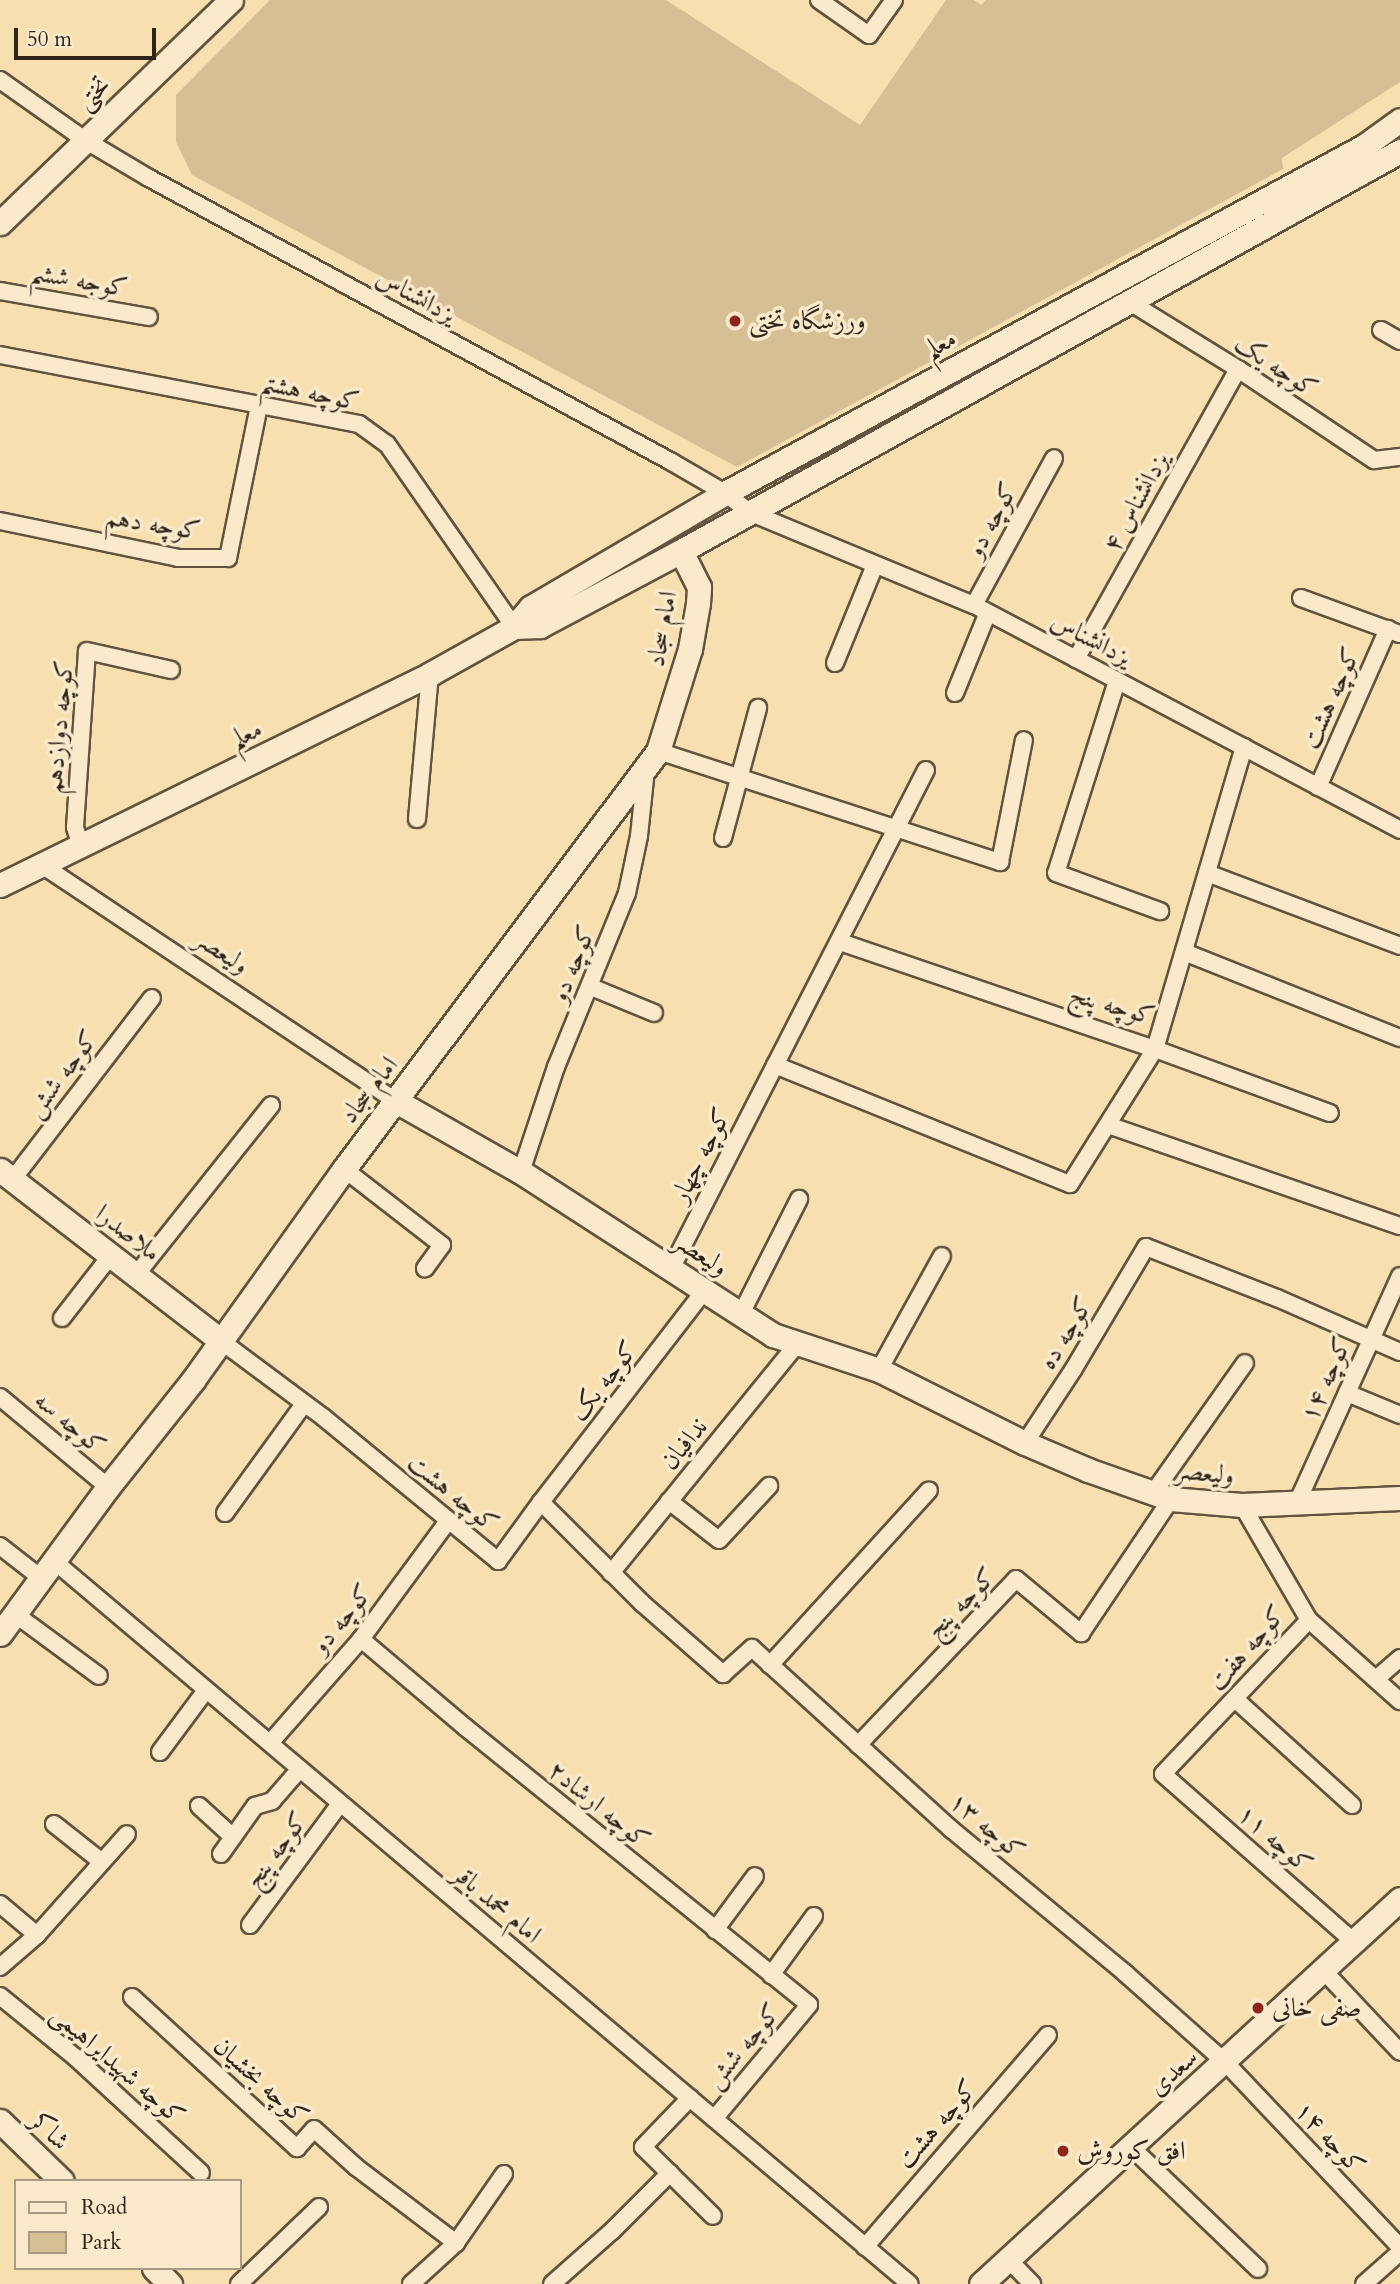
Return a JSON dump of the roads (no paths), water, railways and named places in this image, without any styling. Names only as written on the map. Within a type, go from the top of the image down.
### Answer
[{"type":"street","name":"تختی","points":[[0,223],[231,0]]},
{"type":"street","points":[[819,0],[869,35],[894,0]]},
{"type":"street","name":"یزدانشناس","points":[[0,80],[85,140],[149,178],[725,493],[749,512],[981,608],[1400,830]]},
{"type":"street","name":"معلم","points":[[0,885],[430,674],[514,627],[531,607],[725,493],[1364,146],[1400,120]]},
{"type":"street","name":"معلم","points":[[514,627],[540,626],[681,551],[1400,151]]},
{"type":"street","name":"کوجه ششم","points":[[0,291],[149,317]]},
{"type":"street","name":"کوچه یک","points":[[1128,301],[1238,369],[1374,460],[1400,457]]},
{"type":"street","points":[[1381,330],[1400,341]]},
{"type":"street","name":"کوچه هشتم","points":[[0,355],[359,424],[387,444],[514,627]]},
{"type":"street","name":"یزدانشناس ۴","points":[[1076,659],[1238,369]]},
{"type":"street","name":"کوچه دهم","points":[[0,521],[178,558],[228,558],[259,405]]},
{"type":"street","name":"کوچه دو","points":[[981,608],[1054,458]]},
{"type":"street","name":"امام سجاد","points":[[0,1634],[108,1487],[221,1341],[344,1169],[652,760],[683,674],[698,603],[699,587],[681,551]]},
{"type":"street","points":[[835,663],[875,565]]},
{"type":"street","points":[[1301,598],[1394,631]]},
{"type":"street","points":[[955,693],[981,608]]},
{"type":"street","name":"کوچه هشت","points":[[1318,787],[1394,631]]},
{"type":"street","name":"کوچه دوازدهم","points":[[81,846],[75,827],[87,651],[171,670]]},
{"type":"street","points":[[416,819],[430,674]]},
{"type":"street","points":[[1117,681],[1056,873],[1160,911]]},
{"type":"street","points":[[723,838],[758,708]]},
{"type":"street","points":[[652,760],[738,775],[1000,862],[1024,740]]},
{"type":"street","name":"کوچه پنج","points":[[840,942],[1155,1049],[1244,747]]},
{"type":"street","name":"کوچه دو","points":[[521,1172],[556,1067],[591,987],[627,893],[652,760]]},
{"type":"street","name":"کوچه چهار","points":[[672,1267],[926,770]]},
{"type":"street","name":"ولیعصر","points":[[42,865],[396,1101],[521,1172],[672,1267],[773,1335],[796,1345],[879,1370],[1025,1443],[1162,1496],[1242,1505],[1400,1498]]},
{"type":"street","points":[[1207,873],[1400,946]]},
{"type":"street","points":[[1184,953],[1400,1038]]},
{"type":"street","points":[[591,987],[654,1013]]},
{"type":"street","name":"کوچه شش","points":[[6,1175],[152,998]]},
{"type":"street","points":[[775,1065],[1070,1184],[1155,1049],[1330,1113]]},
{"type":"street","points":[[136,1275],[271,1105]]},
{"type":"street","points":[[1108,1125],[1400,1226]]},
{"type":"street","points":[[344,1169],[442,1245],[425,1268]]},
{"type":"street","name":"ملاصدرا","points":[[6,1175],[221,1341]]},
{"type":"street","points":[[741,1314],[799,1199]]},
{"type":"street","name":"کوچه ده","points":[[1025,1443],[1073,1370],[1146,1247],[1277,1298],[1371,1340]]},
{"type":"street","points":[[62,1318],[111,1255]]},
{"type":"street","points":[[879,1370],[942,1256]]},
{"type":"street","name":"کوچه ۱۴","points":[[1297,1503],[1400,1276]]},
{"type":"street","name":"کوچه یک","points":[[541,1502],[705,1290]]},
{"type":"street","points":[[1371,1340],[1400,1352]]},
{"type":"street","name":"کوچه هشت","points":[[221,1341],[304,1404],[498,1561],[541,1502],[611,1573],[723,1674]]},
{"type":"street","name":"ندافیان","points":[[611,1573],[796,1345]]},
{"type":"street","points":[[1162,1496],[1245,1363]]},
{"type":"street","points":[[1347,1393],[1400,1415]]},
{"type":"street","name":"کوچه سه","points":[[0,1397],[108,1487]]},
{"type":"street","points":[[225,1513],[304,1404]]},
{"type":"street","points":[[669,1501],[719,1540],[769,1486]]},
{"type":"street","points":[[770,1665],[929,1490]]},
{"type":"street","name":"کوچه پنج","points":[[858,1745],[1016,1580],[1081,1633],[1162,1496]]},
{"type":"street","name":"کوچه هفت","points":[[1163,1774],[1309,1619],[1242,1505]]},
{"type":"street","name":"کوچه دو","points":[[270,1743],[361,1639],[448,1521]]},
{"type":"street","points":[[0,1546],[48,1570]]},
{"type":"street","name":"امام محمد باقر","points":[[48,1570],[206,1690],[270,1743],[910,2284]]},
{"type":"street","points":[[15,1614],[99,1676]]},
{"type":"street","points":[[1309,1619],[1400,1700]]},
{"type":"street","name":"کوچه ارشاد۲","points":[[361,1639],[465,1727],[809,2005]]},
{"type":"street","name":"کوچه ۱۳","points":[[723,1674],[752,1648],[951,1829],[1125,1973],[1225,2062]]},
{"type":"street","points":[[1376,1679],[1400,1658]]},
{"type":"street","points":[[160,1752],[206,1690]]},
{"type":"street","points":[[1235,1699],[1352,1805]]},
{"type":"street","points":[[222,1854],[255,1806],[272,1801],[299,1770]]},
{"type":"street","name":"کوچه ۱۱","points":[[1163,1774],[1354,1942]]},
{"type":"street","name":"کوچه پنج","points":[[250,1925],[340,1804]]},
{"type":"street","points":[[199,1806],[233,1837]]},
{"type":"street","points":[[54,1824],[102,1861]]},
{"type":"street","points":[[0,1967],[37,1935],[127,1834]]},
{"type":"street","points":[[715,1930],[755,1875]]},
{"type":"street","name":"سعدی","points":[[981,2284],[1400,1899]]},
{"type":"street","points":[[0,1904],[37,1935]]},
{"type":"street","points":[[771,1975],[814,1916]]},
{"type":"street","points":[[1323,1970],[1400,2052]]},
{"type":"street","name":"کوچه شهیدایراهیمی","points":[[0,1996],[75,2057],[201,2174]]},
{"type":"street","name":"کوچه بخشیان","points":[[132,1997],[297,2148],[314,2129],[356,2167],[456,2244]]},
{"type":"street","name":"کوچه شش","points":[[714,2119],[809,2005]]},
{"type":"street","name":"کوچه هشت","points":[[865,2247],[1048,2035]]},
{"type":"street","name":"کوچه ۱۴","points":[[1225,2062],[1400,2249]]},
{"type":"street","points":[[690,2098],[643,2147],[713,2216]]},
{"type":"street","name":"شاکر","points":[[2,2127],[60,2179]]},
{"type":"street","points":[[1131,2147],[1258,2269]]},
{"type":"street","points":[[411,2284],[456,2244],[504,2174]]},
{"type":"street","points":[[552,2284],[612,2231],[670,2174]]},
{"type":"street","points":[[239,2284],[319,2207]]},
{"type":"street","points":[[1364,2284],[1400,2249]]},
{"type":"street","points":[[1008,2259],[1032,2284]]},
{"type":"street","points":[[156,2270],[170,2284]]},
{"type":"place","name":"ورزشگاه تختی","points":[[735,321]]},
{"type":"place","name":"صفی خانی","points":[[1258,2008]]},
{"type":"place","name":"افق کوروش","points":[[1063,2151]]}]
